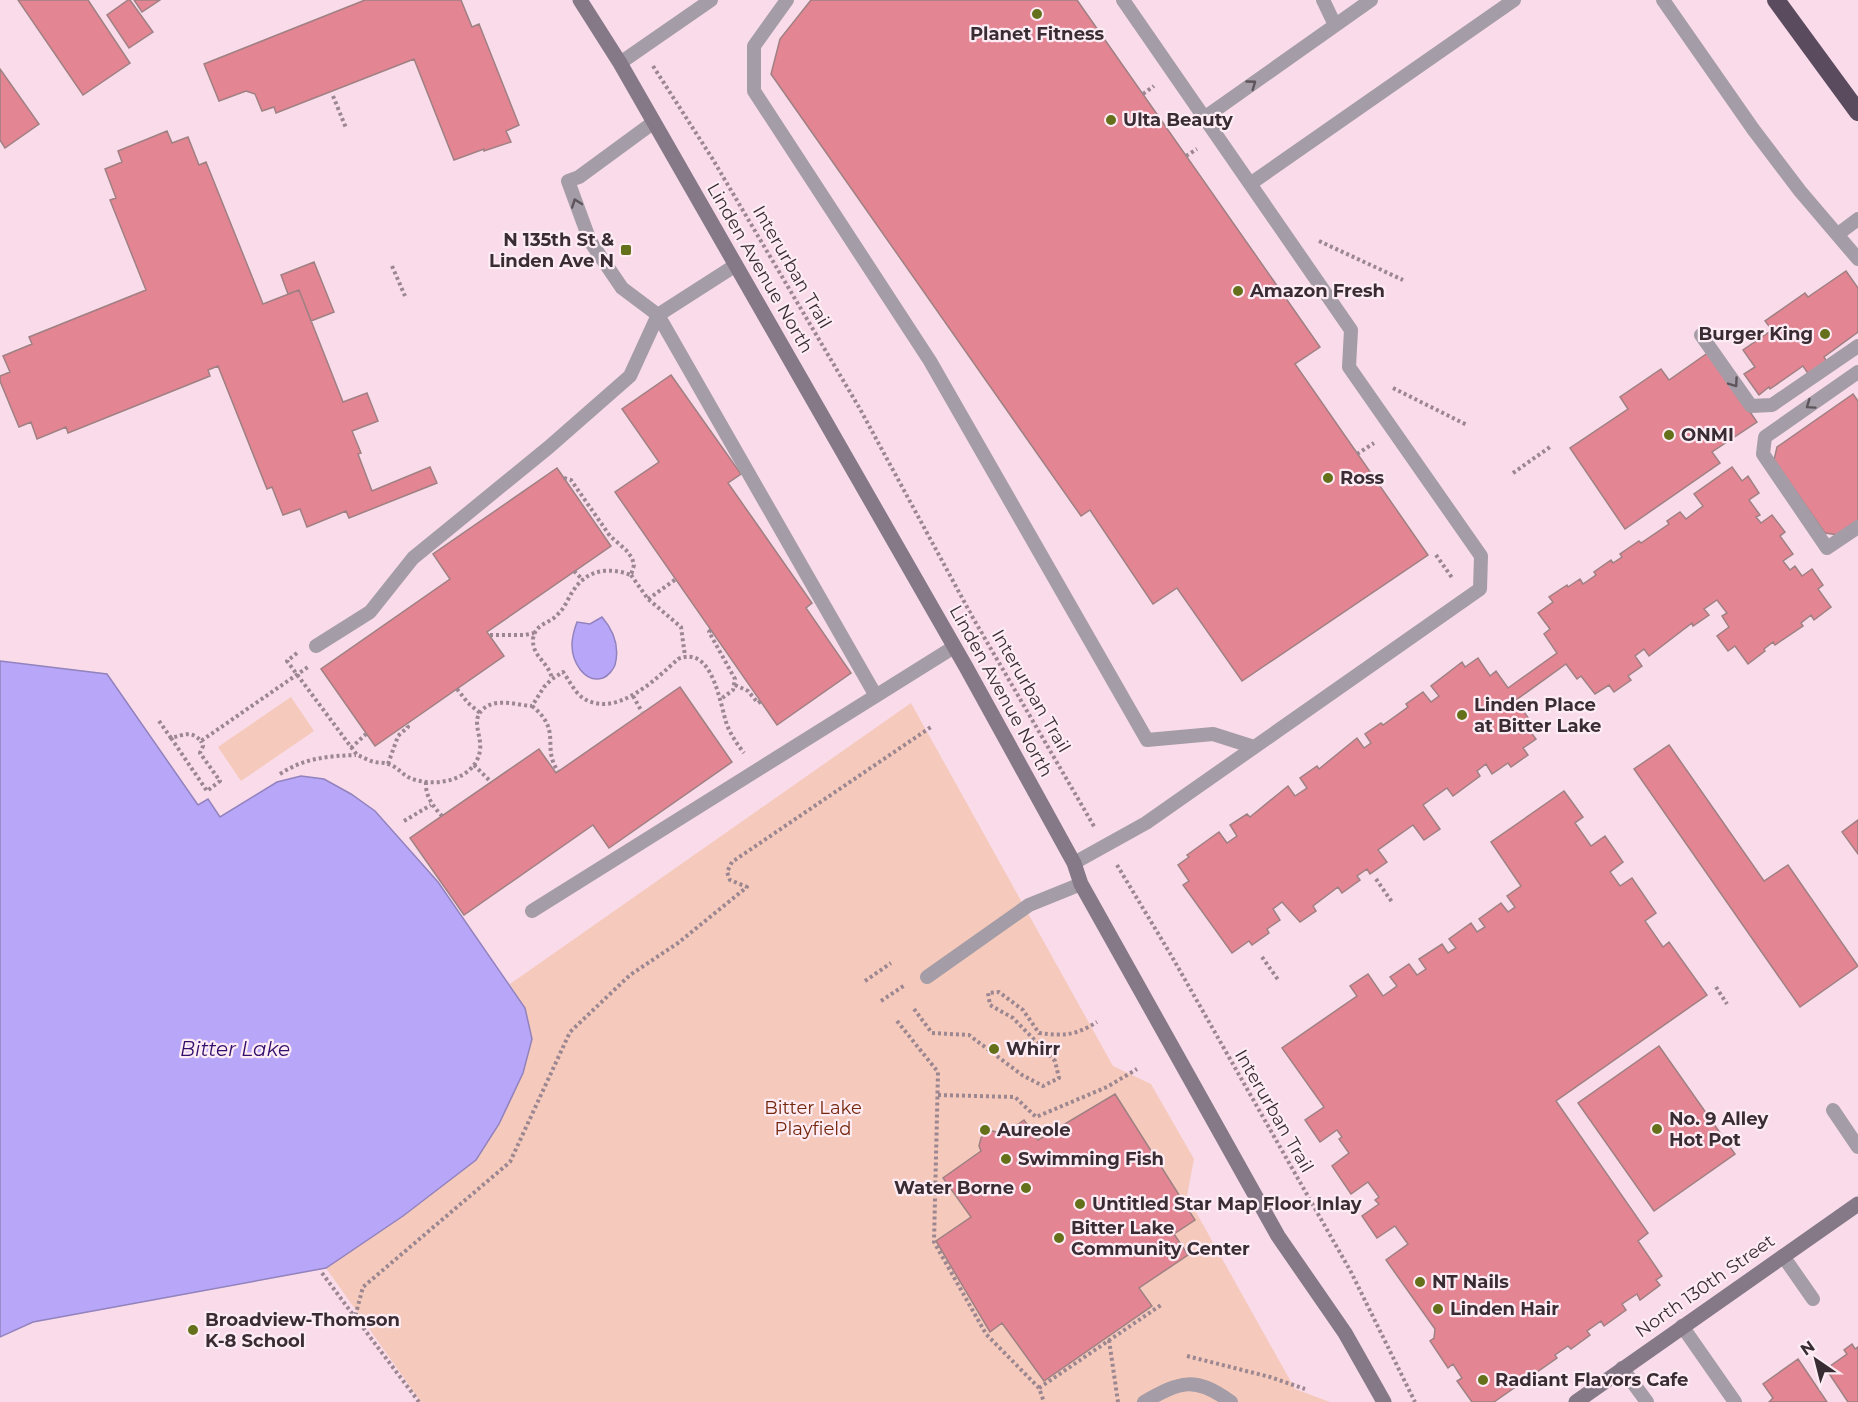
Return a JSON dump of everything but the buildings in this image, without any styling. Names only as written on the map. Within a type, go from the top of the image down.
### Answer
[{"type":"highway","points":[[1776,0],[1858,112]]},
{"type":"street","name":"Linden Avenue North","points":[[580,0],[620,63],[954,647],[1074,863],[1081,884],[1278,1236],[1345,1333],[1384,1402]]},
{"type":"street","name":"North 130th Street","points":[[1576,1402],[1858,1204]]},
{"type":"lane","points":[[620,63],[711,0]]},
{"type":"lane","points":[[787,0],[754,46],[754,91],[930,362],[1147,740],[1213,734],[1254,747]]},
{"type":"lane","points":[[1074,863],[1146,823],[1480,589],[1481,556],[1349,367],[1352,330],[1123,0]]},
{"type":"lane","points":[[1323,0],[1335,24]]},
{"type":"lane","points":[[1204,118],[1371,0]]},
{"type":"lane","points":[[1250,184],[1514,0]]},
{"type":"lane","points":[[1663,0],[1753,129],[1800,191],[1858,260]]},
{"type":"lane","points":[[654,122],[579,177],[568,181],[590,241],[622,288],[658,315],[876,696]]},
{"type":"lane","points":[[1838,234],[1858,219]]},
{"type":"lane","points":[[316,646],[369,612],[413,558],[549,447],[630,376],[658,315],[736,265]]},
{"type":"lane","points":[[1701,335],[1751,406],[1772,405],[1858,346]]},
{"type":"lane","points":[[1858,372],[1765,437],[1763,454],[1827,548],[1858,526]]},
{"type":"lane","points":[[532,911],[954,647]]},
{"type":"lane","points":[[927,977],[1029,905],[1081,884]]},
{"type":"lane","points":[[1833,1110],[1858,1147]]},
{"type":"lane","points":[[1783,1256],[1813,1299]]},
{"type":"lane","points":[[1682,1326],[1735,1402]]},
{"type":"lane","points":[[1622,1368],[1647,1402]]},
{"type":"lane","points":[[1144,1402],[1188,1383],[1204,1385],[1231,1402]]},
{"type":"path","name":"Interurban Trail","points":[[642,48],[712,158],[860,410],[973,618],[1170,955],[1351,1272],[1415,1402]]},
{"type":"path","points":[[1143,94],[1154,86]]},
{"type":"path","points":[[333,96],[346,128]]},
{"type":"path","points":[[1186,156],[1197,149]]},
{"type":"path","points":[[1317,240],[1403,280]]},
{"type":"path","points":[[392,266],[405,296]]},
{"type":"path","points":[[1284,296],[1294,289]]},
{"type":"path","points":[[1390,387],[1467,425]]},
{"type":"path","points":[[1358,454],[1374,443]]},
{"type":"path","points":[[1514,473],[1550,447]]},
{"type":"path","points":[[564,478],[570,480],[610,536],[632,558],[634,565],[631,575]]},
{"type":"path","points":[[1436,555],[1453,579]]},
{"type":"path","points":[[490,635],[534,633],[544,622],[557,617],[574,589],[591,574],[601,570],[619,571],[631,575],[648,599],[681,627],[685,656]]},
{"type":"path","points":[[574,571],[583,580]]},
{"type":"path","points":[[648,599],[676,579]]},
{"type":"path","points":[[711,630],[710,636],[733,674],[735,685],[729,695],[721,699]]},
{"type":"path","points":[[534,633],[534,650],[550,670],[552,680]]},
{"type":"path","points":[[532,706],[544,687],[563,672],[580,696],[592,702],[604,704],[633,696],[678,660],[685,656],[692,658],[705,666],[714,679],[728,727],[756,771]]},
{"type":"path","points":[[201,741],[297,675],[357,755]]},
{"type":"path","points":[[735,685],[748,691],[758,703],[761,701]]},
{"type":"path","points":[[457,689],[480,713]]},
{"type":"path","points":[[633,696],[642,712]]},
{"type":"path","points":[[280,774],[292,766],[309,760],[357,755],[388,764],[408,777],[426,782],[456,778],[474,765],[480,750],[477,718],[480,713],[491,704],[501,703],[532,706],[547,723],[551,732],[552,758],[558,771]]},
{"type":"path","points":[[159,721],[207,790],[220,781],[200,753],[203,746],[195,735],[189,733],[171,738]]},
{"type":"path","points":[[388,764],[398,736],[408,727],[406,724]]},
{"type":"path","points":[[355,1317],[363,1287],[510,1162],[570,1032],[630,975],[678,943],[747,887],[730,880],[727,872],[732,862],[931,727]]},
{"type":"path","points":[[351,748],[366,734]]},
{"type":"path","points":[[474,765],[491,782]]},
{"type":"path","points":[[426,782],[431,805],[442,816]]},
{"type":"path","points":[[404,821],[431,805]]},
{"type":"path","points":[[1376,879],[1392,902]]},
{"type":"path","points":[[1262,957],[1279,981]]},
{"type":"path","points":[[865,981],[891,963]]},
{"type":"path","points":[[881,1001],[907,984]]},
{"type":"path","points":[[1716,987],[1727,1004]]},
{"type":"path","points":[[914,1010],[932,1033],[969,1035],[1022,1075],[1043,1086],[1059,1078],[1055,1061],[1013,1018],[990,1005],[988,993],[999,992],[1023,1011],[1039,1033],[1064,1036],[1097,1022]]},
{"type":"path","points":[[897,1021],[938,1072],[934,1242],[986,1334],[1039,1388],[1044,1402]]},
{"type":"path","points":[[938,1095],[1015,1097],[1036,1117],[1107,1087],[1137,1069]]},
{"type":"path","points":[[322,1273],[419,1402]]},
{"type":"path","points":[[1039,1388],[1161,1305]]},
{"type":"path","points":[[1109,1340],[1118,1402]]},
{"type":"path","points":[[1188,1356],[1270,1377],[1305,1389]]},
{"type":"green space","points":[[291,697],[314,731],[241,781],[218,747]]},
{"type":"green space","name":"Bitter Lake Playfield","points":[[911,703],[1113,1066],[1151,1084],[1194,1159],[1187,1196],[1295,1389],[1330,1402],[421,1402],[326,1268],[403,1216],[476,1160],[499,1124],[523,1073],[525,1008],[510,984]]},
{"type":"water","points":[[602,617],[615,639],[617,651],[615,665],[610,673],[603,678],[596,679],[590,678],[580,670],[574,658],[572,639],[577,622],[590,624]]},
{"type":"water","name":"Bitter Lake","points":[[0,661],[107,674],[198,805],[208,799],[220,817],[277,782],[301,776],[324,779],[375,811],[438,882],[525,1008],[532,1039],[523,1073],[499,1124],[476,1160],[403,1216],[326,1268],[33,1322],[0,1337]]},
{"type":"place","name":"Planet Fitness","points":[[1037,14]]},
{"type":"place","name":"Ulta Beauty","points":[[1111,120]]},
{"type":"place","name":"N 135th St & Linden Ave N","points":[[626,250]]},
{"type":"place","name":"Amazon Fresh","points":[[1238,291]]},
{"type":"place","name":"Burger King","points":[[1825,334]]},
{"type":"place","name":"ONMI","points":[[1669,435]]},
{"type":"place","name":"Ross","points":[[1328,478]]},
{"type":"place","name":"Linden Place at Bitter Lake","points":[[1462,715]]},
{"type":"place","name":"Whirr","points":[[994,1049]]},
{"type":"place","name":"No. 9 Alley Hot Pot","points":[[1657,1129]]},
{"type":"place","name":"Aureole","points":[[985,1130]]},
{"type":"place","name":"Swimming Fish","points":[[1006,1159]]},
{"type":"place","name":"Water Borne","points":[[1026,1188]]},
{"type":"place","name":"Untitled Star Map Floor Inlay","points":[[1080,1204]]},
{"type":"place","name":"Bitter Lake Community Center","points":[[1059,1238]]},
{"type":"place","name":"NT Nails","points":[[1420,1282]]},
{"type":"place","name":"Linden Hair","points":[[1438,1309]]},
{"type":"place","name":"Broadview-Thomson K-8 School","points":[[193,1330]]},
{"type":"place","name":"Radiant Flavors Cafe","points":[[1483,1380]]}]
